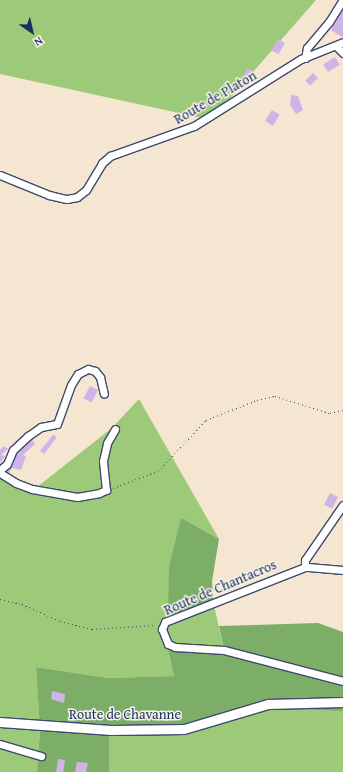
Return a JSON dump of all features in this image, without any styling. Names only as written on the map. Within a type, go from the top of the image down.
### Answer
[{"type":"main road","name":"Route de Chavanne","points":[[0,722],[111,730],[184,729],[268,704],[343,702]]},
{"type":"street","points":[[305,58],[307,48],[329,22],[343,0]]},
{"type":"street","points":[[340,44],[343,53]]},
{"type":"street","name":"Route de Platon","points":[[0,174],[34,190],[72,199],[86,190],[102,163],[110,156],[194,126],[305,58],[340,44]]},
{"type":"street","points":[[104,394],[100,377],[95,371],[88,369],[78,374],[71,385],[57,424],[41,427],[28,436],[13,450],[7,464],[0,472],[16,483],[32,489],[77,497],[90,496],[106,490],[103,461],[107,443],[115,429]]},
{"type":"street","points":[[305,567],[305,560],[343,505]]},
{"type":"street","name":"Route de Chantacros","points":[[343,570],[305,567],[263,582],[165,622],[162,626],[164,638],[170,646],[175,648],[224,650],[343,681]]},
{"type":"street","points":[[0,744],[41,756]]},
{"type":"path","points":[[106,490],[158,471],[206,420],[257,400],[275,396],[330,413],[343,410]]},
{"type":"path","points":[[0,599],[22,604],[60,621],[92,629],[158,624],[162,626]]},
{"type":"green space","points":[[0,0],[316,0],[211,120],[0,74]]},
{"type":"green space","points":[[139,399],[219,539],[180,518],[213,601],[225,654],[168,650],[174,676],[108,678],[36,667],[40,730],[37,772],[0,772],[0,478],[32,491],[112,428]]},
{"type":"green space","points":[[181,518],[219,539],[212,581],[213,601],[168,618],[169,567]]},
{"type":"green space","points":[[318,623],[343,632],[343,711],[268,709],[185,733],[109,735],[109,772],[37,772],[40,730],[36,667],[108,678],[174,676],[168,650],[225,654],[219,626]]},
{"type":"green space","points":[[268,709],[343,711],[343,772],[109,772],[109,735],[185,733]]},
{"type":"building","points":[[343,9],[343,37],[342,37],[331,30]]},
{"type":"building","points":[[278,39],[285,43],[278,54],[272,50]]},
{"type":"building","points":[[335,57],[340,65],[328,72],[323,64]]},
{"type":"building","points":[[247,68],[253,71],[248,82],[242,79]]},
{"type":"building","points":[[313,73],[318,78],[310,86],[305,81]]},
{"type":"building","points":[[291,95],[298,96],[303,110],[296,114],[290,105]]},
{"type":"building","points":[[272,110],[280,115],[273,126],[265,121]]},
{"type":"building","points":[[90,386],[98,390],[92,403],[84,398]]},
{"type":"building","points":[[53,435],[57,437],[44,454],[40,451]]},
{"type":"building","points":[[32,440],[35,444],[23,455],[26,456],[21,470],[12,468],[9,473],[6,471],[17,453]]},
{"type":"building","points":[[4,446],[8,449],[1,455],[5,456],[0,463],[0,450]]},
{"type":"building","points":[[330,493],[338,497],[332,509],[324,505]]},
{"type":"building","points":[[52,691],[65,694],[64,703],[51,699]]},
{"type":"building","points":[[58,759],[65,760],[63,772],[56,772]]},
{"type":"building","points":[[77,762],[88,763],[86,772],[75,772]]}]
